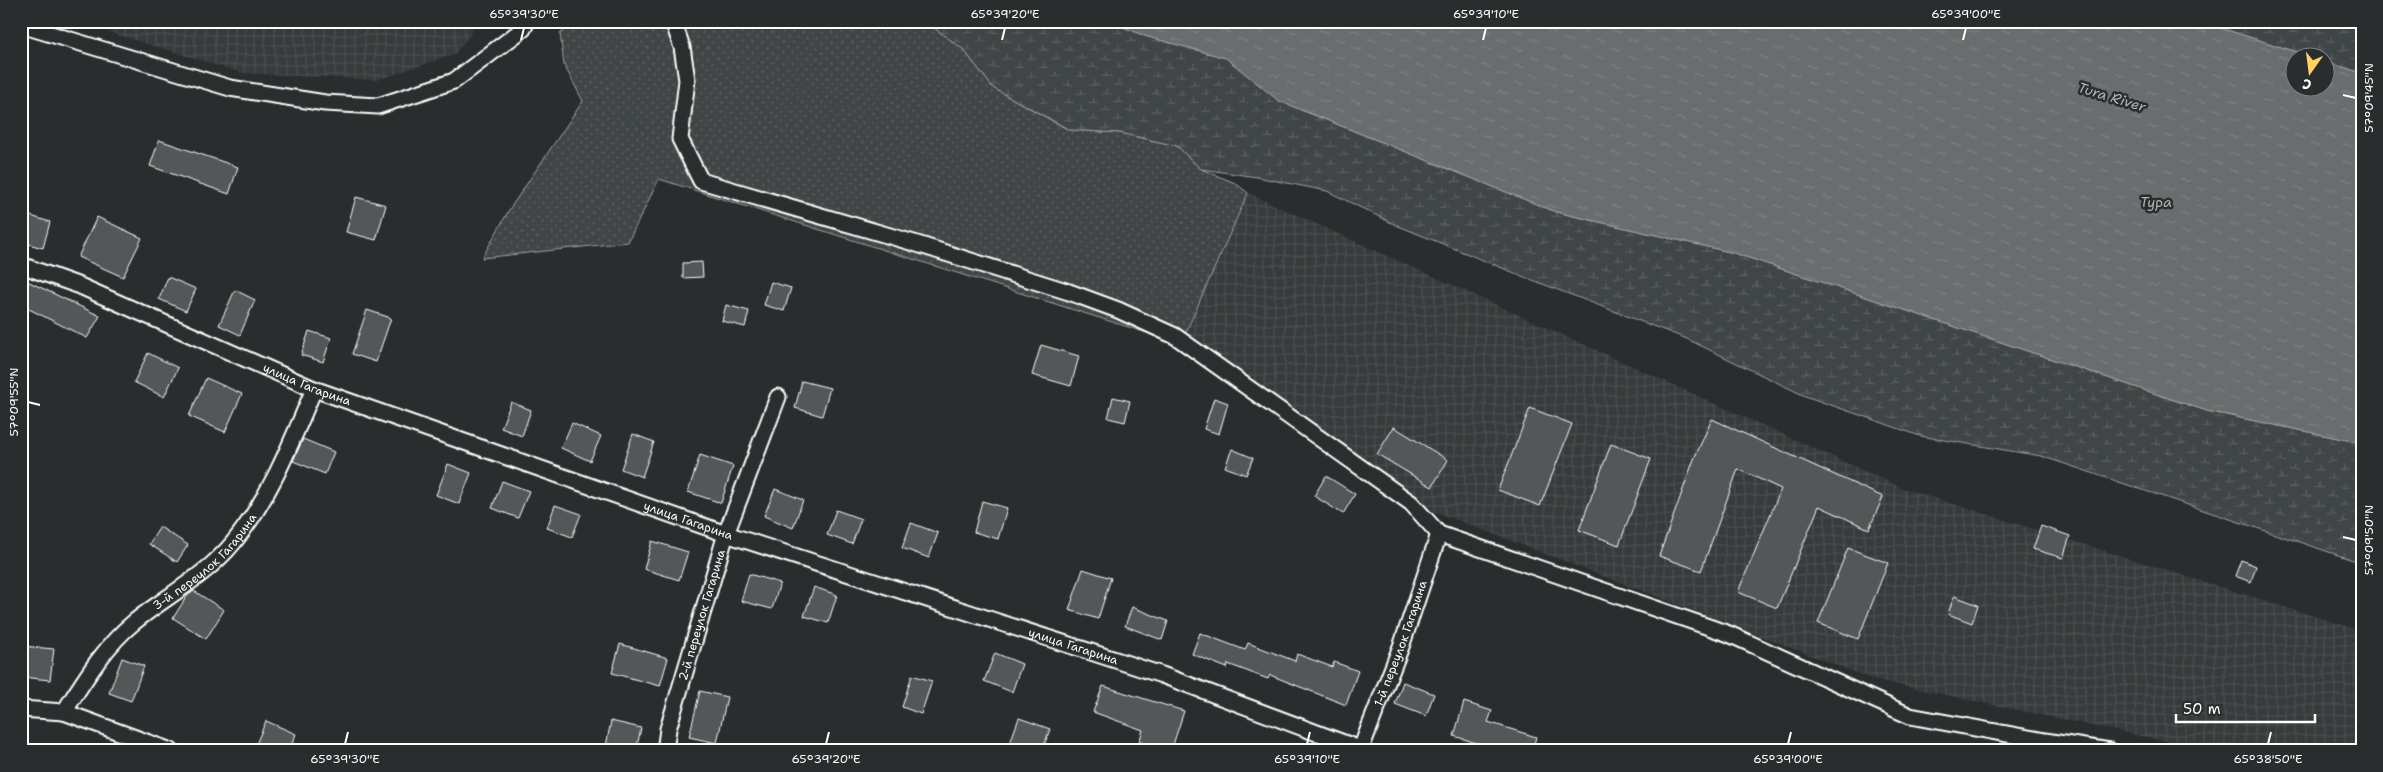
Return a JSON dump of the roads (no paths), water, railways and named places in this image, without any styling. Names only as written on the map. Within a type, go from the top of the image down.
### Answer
[{"type":"street","points":[[21,24],[230,88],[325,103],[378,106],[454,81],[523,29],[527,21]]},
{"type":"street","points":[[673,21],[682,47],[687,80],[680,139],[701,182],[914,243],[1069,292],[1118,310],[1175,336],[1411,503],[1439,534],[1729,634],[1910,716],[2110,751]]},
{"type":"street","name":"улица Гагарина","points":[[21,265],[80,286],[314,390],[726,534],[1162,675],[1362,750]]},
{"type":"street","name":"3-й переулок Гагарина","points":[[64,712],[96,662],[132,623],[185,588],[232,544],[260,506],[280,469],[314,390]]},
{"type":"street","name":"2-й переулок Гагарина","points":[[665,751],[668,729],[726,534],[778,397]]},
{"type":"street","name":"1-й переулок Гагарина","points":[[1362,750],[1402,644],[1439,534]]},
{"type":"street","points":[[21,709],[64,712],[171,751]]},
{"type":"water","name":"Тура","points":[[1109,21],[2198,21],[2286,49],[2286,98],[2336,98],[2336,65],[2362,73],[2362,443],[2207,411],[1734,253],[1556,212],[1279,101],[1226,58],[1145,36]]},
{"type":"water label","name":"Tura River","points":[[2112,97]]}]
